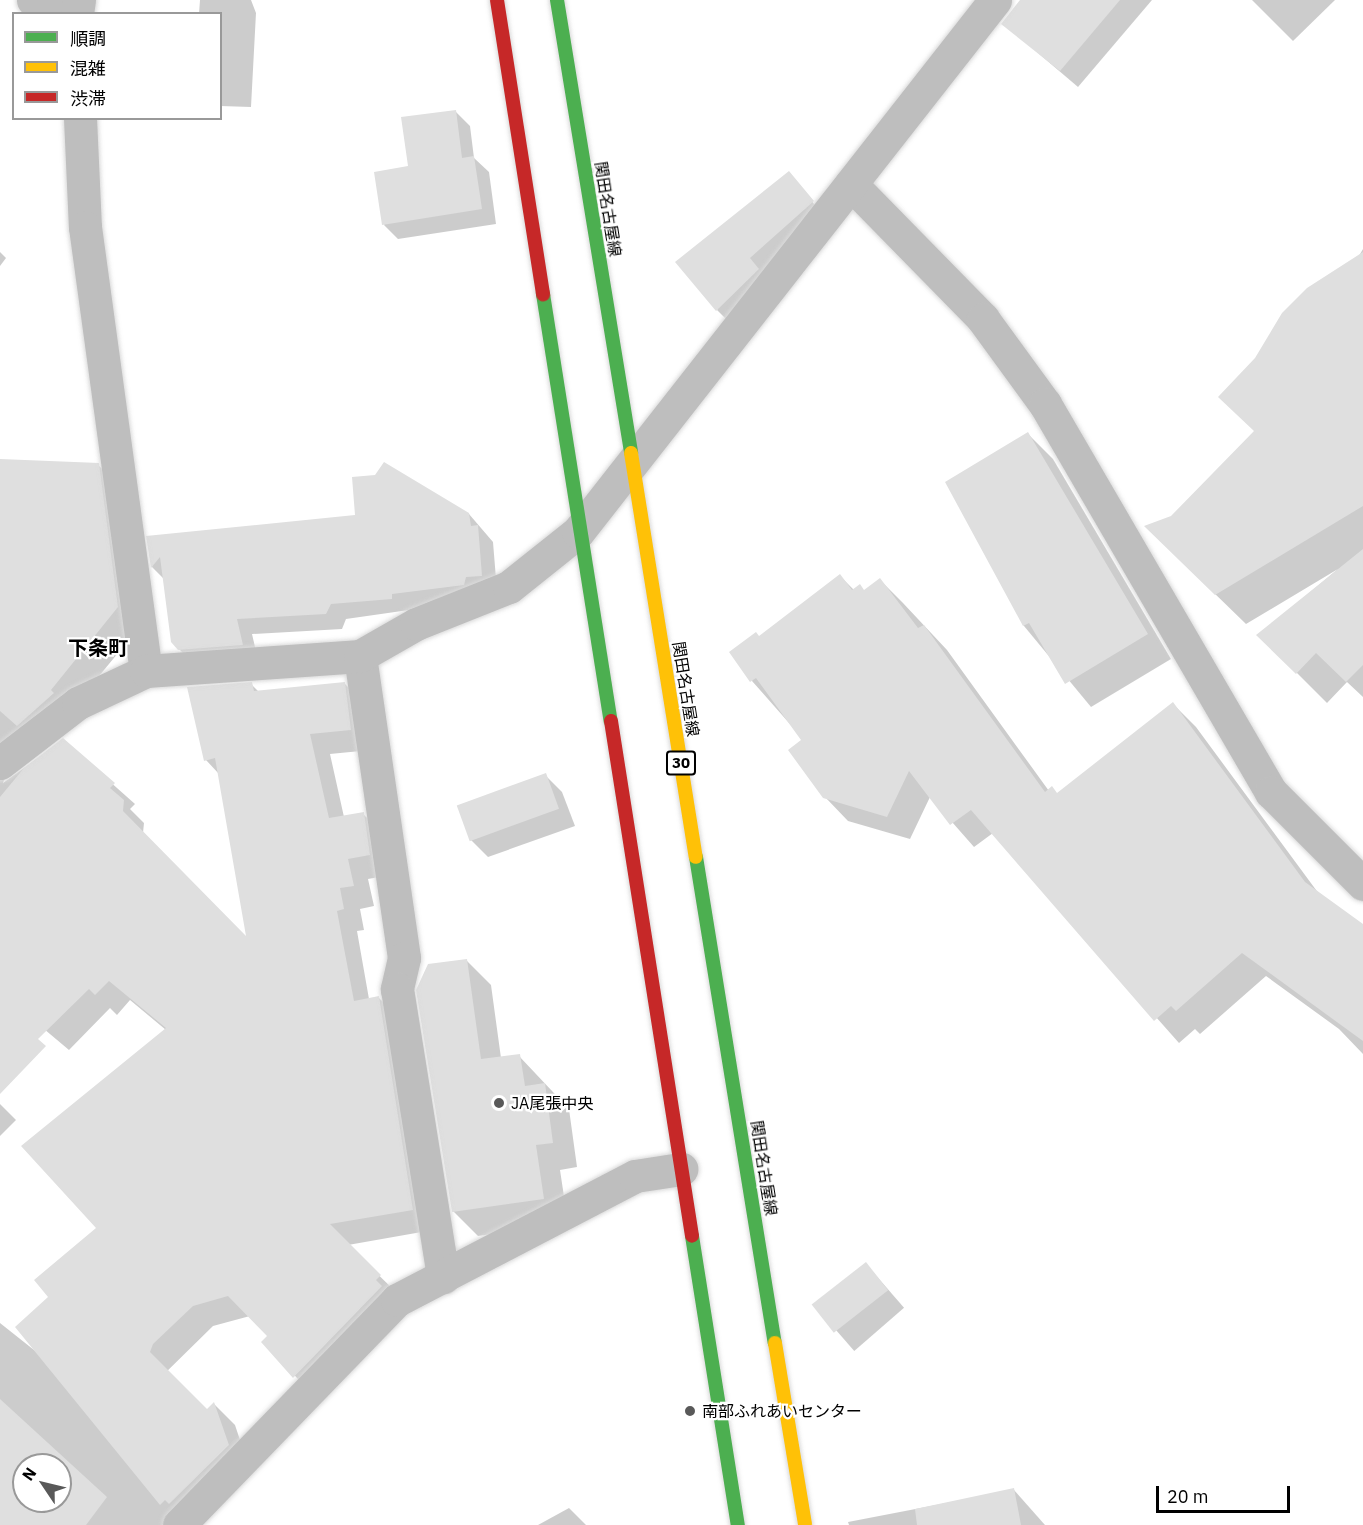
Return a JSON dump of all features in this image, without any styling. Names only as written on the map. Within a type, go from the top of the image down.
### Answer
[{"type":"main road","points":[[498,0],[578,532],[738,1525]]},
{"type":"main road","name":"関田名古屋線","points":[[557,0],[805,1525]]},
{"type":"street","points":[[33,0],[52,12]]},
{"type":"street","points":[[0,763],[78,703],[146,671],[360,656],[416,624],[509,587],[578,532],[995,0]]},
{"type":"street","points":[[80,120],[85,227],[146,671]]},
{"type":"street","points":[[851,184],[984,319],[1045,404],[1271,792],[1363,884]]},
{"type":"street","points":[[360,656],[404,958],[396,989],[443,1277]]},
{"type":"street","points":[[179,1525],[397,1300],[634,1176],[681,1169]]},
{"type":"building","points":[[1020,0],[1120,0],[1060,71],[1001,24]]},
{"type":"building","points":[[456,110],[462,158],[474,156],[482,209],[382,225],[374,172],[408,166],[401,117]]},
{"type":"building","points":[[789,171],[814,201],[750,258],[759,269],[716,311],[675,262]]},
{"type":"building","points":[[1363,252],[1363,506],[1215,595],[1144,526],[1171,516],[1254,431],[1218,397],[1255,358],[1282,313],[1307,288]]},
{"type":"building","points":[[1028,432],[1148,634],[1065,684],[1029,623],[1023,626],[945,482]]},
{"type":"building","points":[[0,459],[99,463],[118,607],[51,690],[54,693],[17,726],[0,711]]},
{"type":"building","points":[[384,462],[469,513],[471,526],[478,525],[482,576],[466,577],[464,585],[392,594],[392,599],[331,604],[326,614],[237,619],[243,645],[178,650],[171,642],[160,557],[151,568],[146,536],[355,515],[352,477],[375,475]]},
{"type":"building","points":[[1363,549],[1363,665],[1346,682],[1316,653],[1296,674],[1256,635]]},
{"type":"building","points":[[840,574],[852,590],[860,584],[864,590],[880,578],[918,628],[924,625],[1045,792],[1052,786],[1057,793],[1173,702],[1305,882],[1363,924],[1363,1041],[1242,953],[1176,1011],[1171,1006],[1154,1021],[971,810],[950,825],[909,771],[887,817],[823,798],[788,750],[801,740],[756,678],[750,682],[729,652],[756,632],[759,636]]},
{"type":"building","points":[[252,682],[254,691],[345,682],[351,730],[310,734],[329,818],[364,812],[370,855],[348,859],[354,886],[340,888],[344,909],[337,911],[354,1001],[379,996],[413,1210],[330,1224],[381,1275],[376,1280],[382,1286],[293,1378],[261,1342],[267,1336],[228,1296],[193,1306],[153,1344],[150,1352],[207,1409],[214,1402],[229,1445],[169,1504],[165,1500],[160,1505],[15,1327],[48,1297],[34,1280],[96,1228],[21,1146],[166,1028],[109,981],[95,995],[89,989],[38,1039],[46,1046],[0,1094],[0,797],[24,768],[63,738],[115,783],[110,788],[124,800],[123,811],[246,936],[215,758],[204,761],[187,687]]},
{"type":"building","points":[[546,773],[559,809],[470,841],[457,805]]},
{"type":"building","points":[[467,959],[481,1059],[520,1054],[525,1086],[545,1083],[553,1143],[536,1145],[544,1199],[452,1212],[416,990],[428,964]]},
{"type":"building","points":[[866,1262],[888,1290],[834,1333],[812,1304]]},
{"type":"building","points":[[0,1399],[59,1453],[12,1453],[12,1513],[72,1513],[72,1465],[107,1497],[86,1525],[0,1525]]},
{"type":"building","points":[[1014,1488],[1021,1525],[917,1525],[915,1509]]},
{"type":"traffic: fast","points":[[557,0],[631,453]]},
{"type":"traffic: fast","points":[[543,294],[611,721]]},
{"type":"traffic: fast","points":[[696,857],[775,1343]]},
{"type":"traffic: fast","points":[[692,1236],[738,1525]]},
{"type":"traffic: slow","points":[[631,453],[696,857]]},
{"type":"traffic: slow","points":[[775,1343],[805,1525]]},
{"type":"traffic: jam","points":[[497,0],[543,294]]},
{"type":"traffic: jam","points":[[611,721],[692,1236]]},
{"type":"place","name":"JA尾張中央","points":[[499,1103]]},
{"type":"place","name":"南部ふれあいセンター","points":[[690,1411]]},
{"type":"district","name":"下条町","points":[[98,647]]}]
